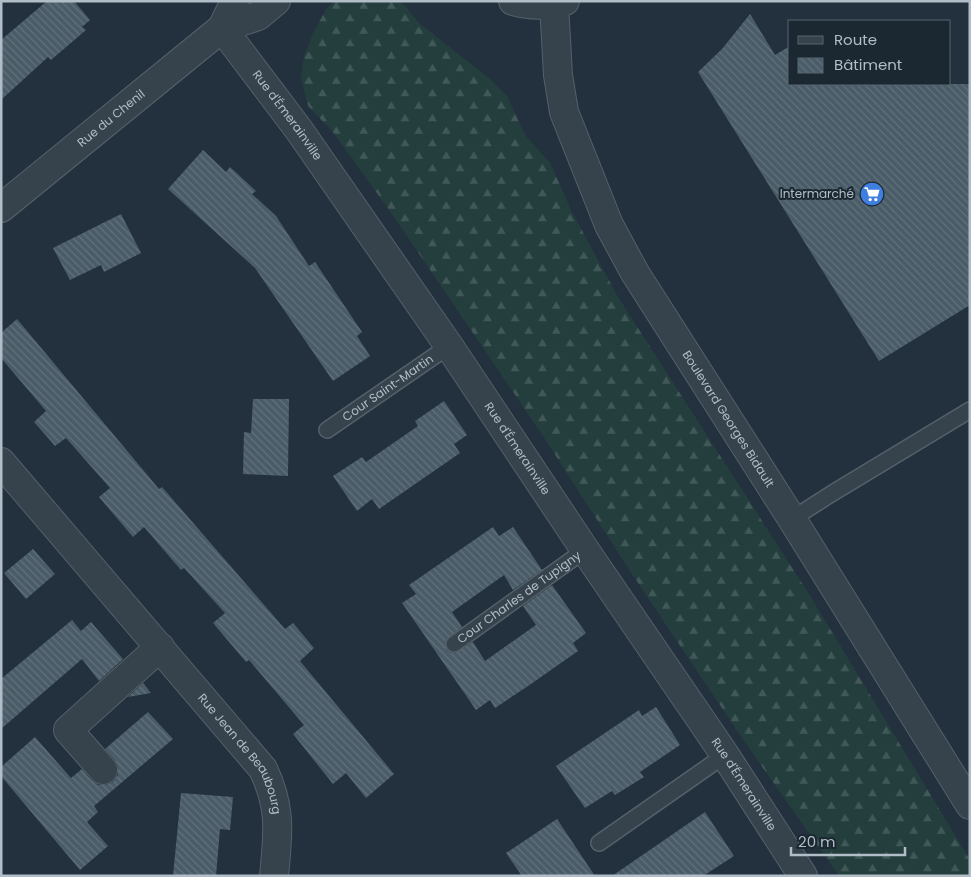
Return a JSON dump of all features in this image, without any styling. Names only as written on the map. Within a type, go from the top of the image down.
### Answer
[{"type":"street","name":"Rue du Chenil","points":[[222,28],[235,1]]},
{"type":"street","name":"Rue du Chenil","points":[[1,208],[222,28],[258,16],[276,1]]},
{"type":"street","points":[[513,1],[521,4],[559,3]]},
{"type":"street","name":"Boulevard Georges Bidault","points":[[559,3],[558,76],[564,112],[609,225],[635,273],[792,519],[970,805]]},
{"type":"street","name":"Rue d'Émerainville","points":[[222,28],[299,130],[449,346],[725,755],[803,876]]},
{"type":"street","name":"Rue Jean de Beaubourg","points":[[1,462],[263,769],[271,786],[277,810],[278,835],[274,876]]},
{"type":"street","points":[[103,770],[68,730],[160,647]]},
{"type":"lane","name":"Cour Saint-Martin","points":[[327,430],[449,346]]},
{"type":"lane","points":[[792,519],[970,410]]},
{"type":"lane","name":"Cour Charles de Tupigny","points":[[454,644],[585,550]]},
{"type":"lane","points":[[599,843],[725,755]]},
{"type":"green space","points":[[335,1],[401,1],[419,23],[491,80],[507,96],[525,135],[550,163],[572,212],[618,297],[809,594],[970,860],[970,876],[839,876],[744,741],[634,577],[543,436],[392,214],[332,131],[308,106],[301,78],[304,56],[314,31],[327,8]]},
{"type":"building","points":[[47,1],[74,1],[90,20],[82,27],[86,30],[51,60],[48,57],[1,100],[1,40]]},
{"type":"building","name":"Intermarché","points":[[750,14],[775,55],[788,47],[788,85],[970,84],[970,305],[879,361],[698,72],[722,49]]},
{"type":"building","points":[[203,150],[226,172],[230,167],[256,191],[252,194],[276,216],[309,266],[315,262],[362,332],[357,336],[370,356],[333,381],[255,268],[168,189]]},
{"type":"building","points":[[121,214],[141,253],[104,272],[101,265],[70,280],[53,248]]},
{"type":"building","points":[[17,319],[159,489],[162,487],[285,629],[293,623],[314,648],[300,661],[394,774],[366,798],[346,773],[333,784],[293,734],[304,725],[249,660],[246,662],[213,623],[225,613],[184,568],[181,570],[144,527],[133,537],[99,497],[110,488],[66,438],[55,446],[34,422],[46,411],[1,358],[1,333]]},
{"type":"building","points":[[253,399],[289,399],[288,476],[243,474],[244,432],[251,433]]},
{"type":"building","points":[[444,401],[467,435],[454,444],[460,453],[379,509],[372,499],[357,511],[333,476],[362,457],[366,462],[418,426],[415,421]]},
{"type":"building","points":[[493,527],[499,536],[513,527],[542,570],[513,590],[504,575],[452,612],[462,627],[446,640],[447,650],[455,653],[473,642],[485,661],[536,625],[523,606],[552,585],[586,633],[573,643],[578,651],[531,684],[495,708],[490,700],[476,710],[402,603],[416,594],[409,585]]},
{"type":"building","points":[[33,549],[55,574],[26,599],[4,573]]},
{"type":"building","points":[[72,620],[81,631],[91,622],[123,659],[99,681],[82,659],[1,729],[1,679]]},
{"type":"building","points":[[143,683],[151,693],[128,697]]},
{"type":"building","points":[[656,707],[680,745],[640,772],[644,777],[615,795],[612,791],[585,808],[556,766],[639,710],[642,716]]},
{"type":"building","points":[[148,712],[173,739],[94,806],[98,812],[87,822],[108,846],[80,870],[1,776],[1,767],[35,737],[71,778],[82,769],[98,785],[106,785],[113,782],[118,775],[118,767],[115,760],[105,749]]},
{"type":"building","points":[[181,793],[233,797],[230,830],[220,829],[216,876],[173,876]]},
{"type":"building","points":[[705,812],[734,856],[703,876],[612,876]]},
{"type":"building","points":[[557,819],[595,876],[522,876],[506,853]]},
{"type":"place","name":"Intermarché","points":[[872,194]]}]
